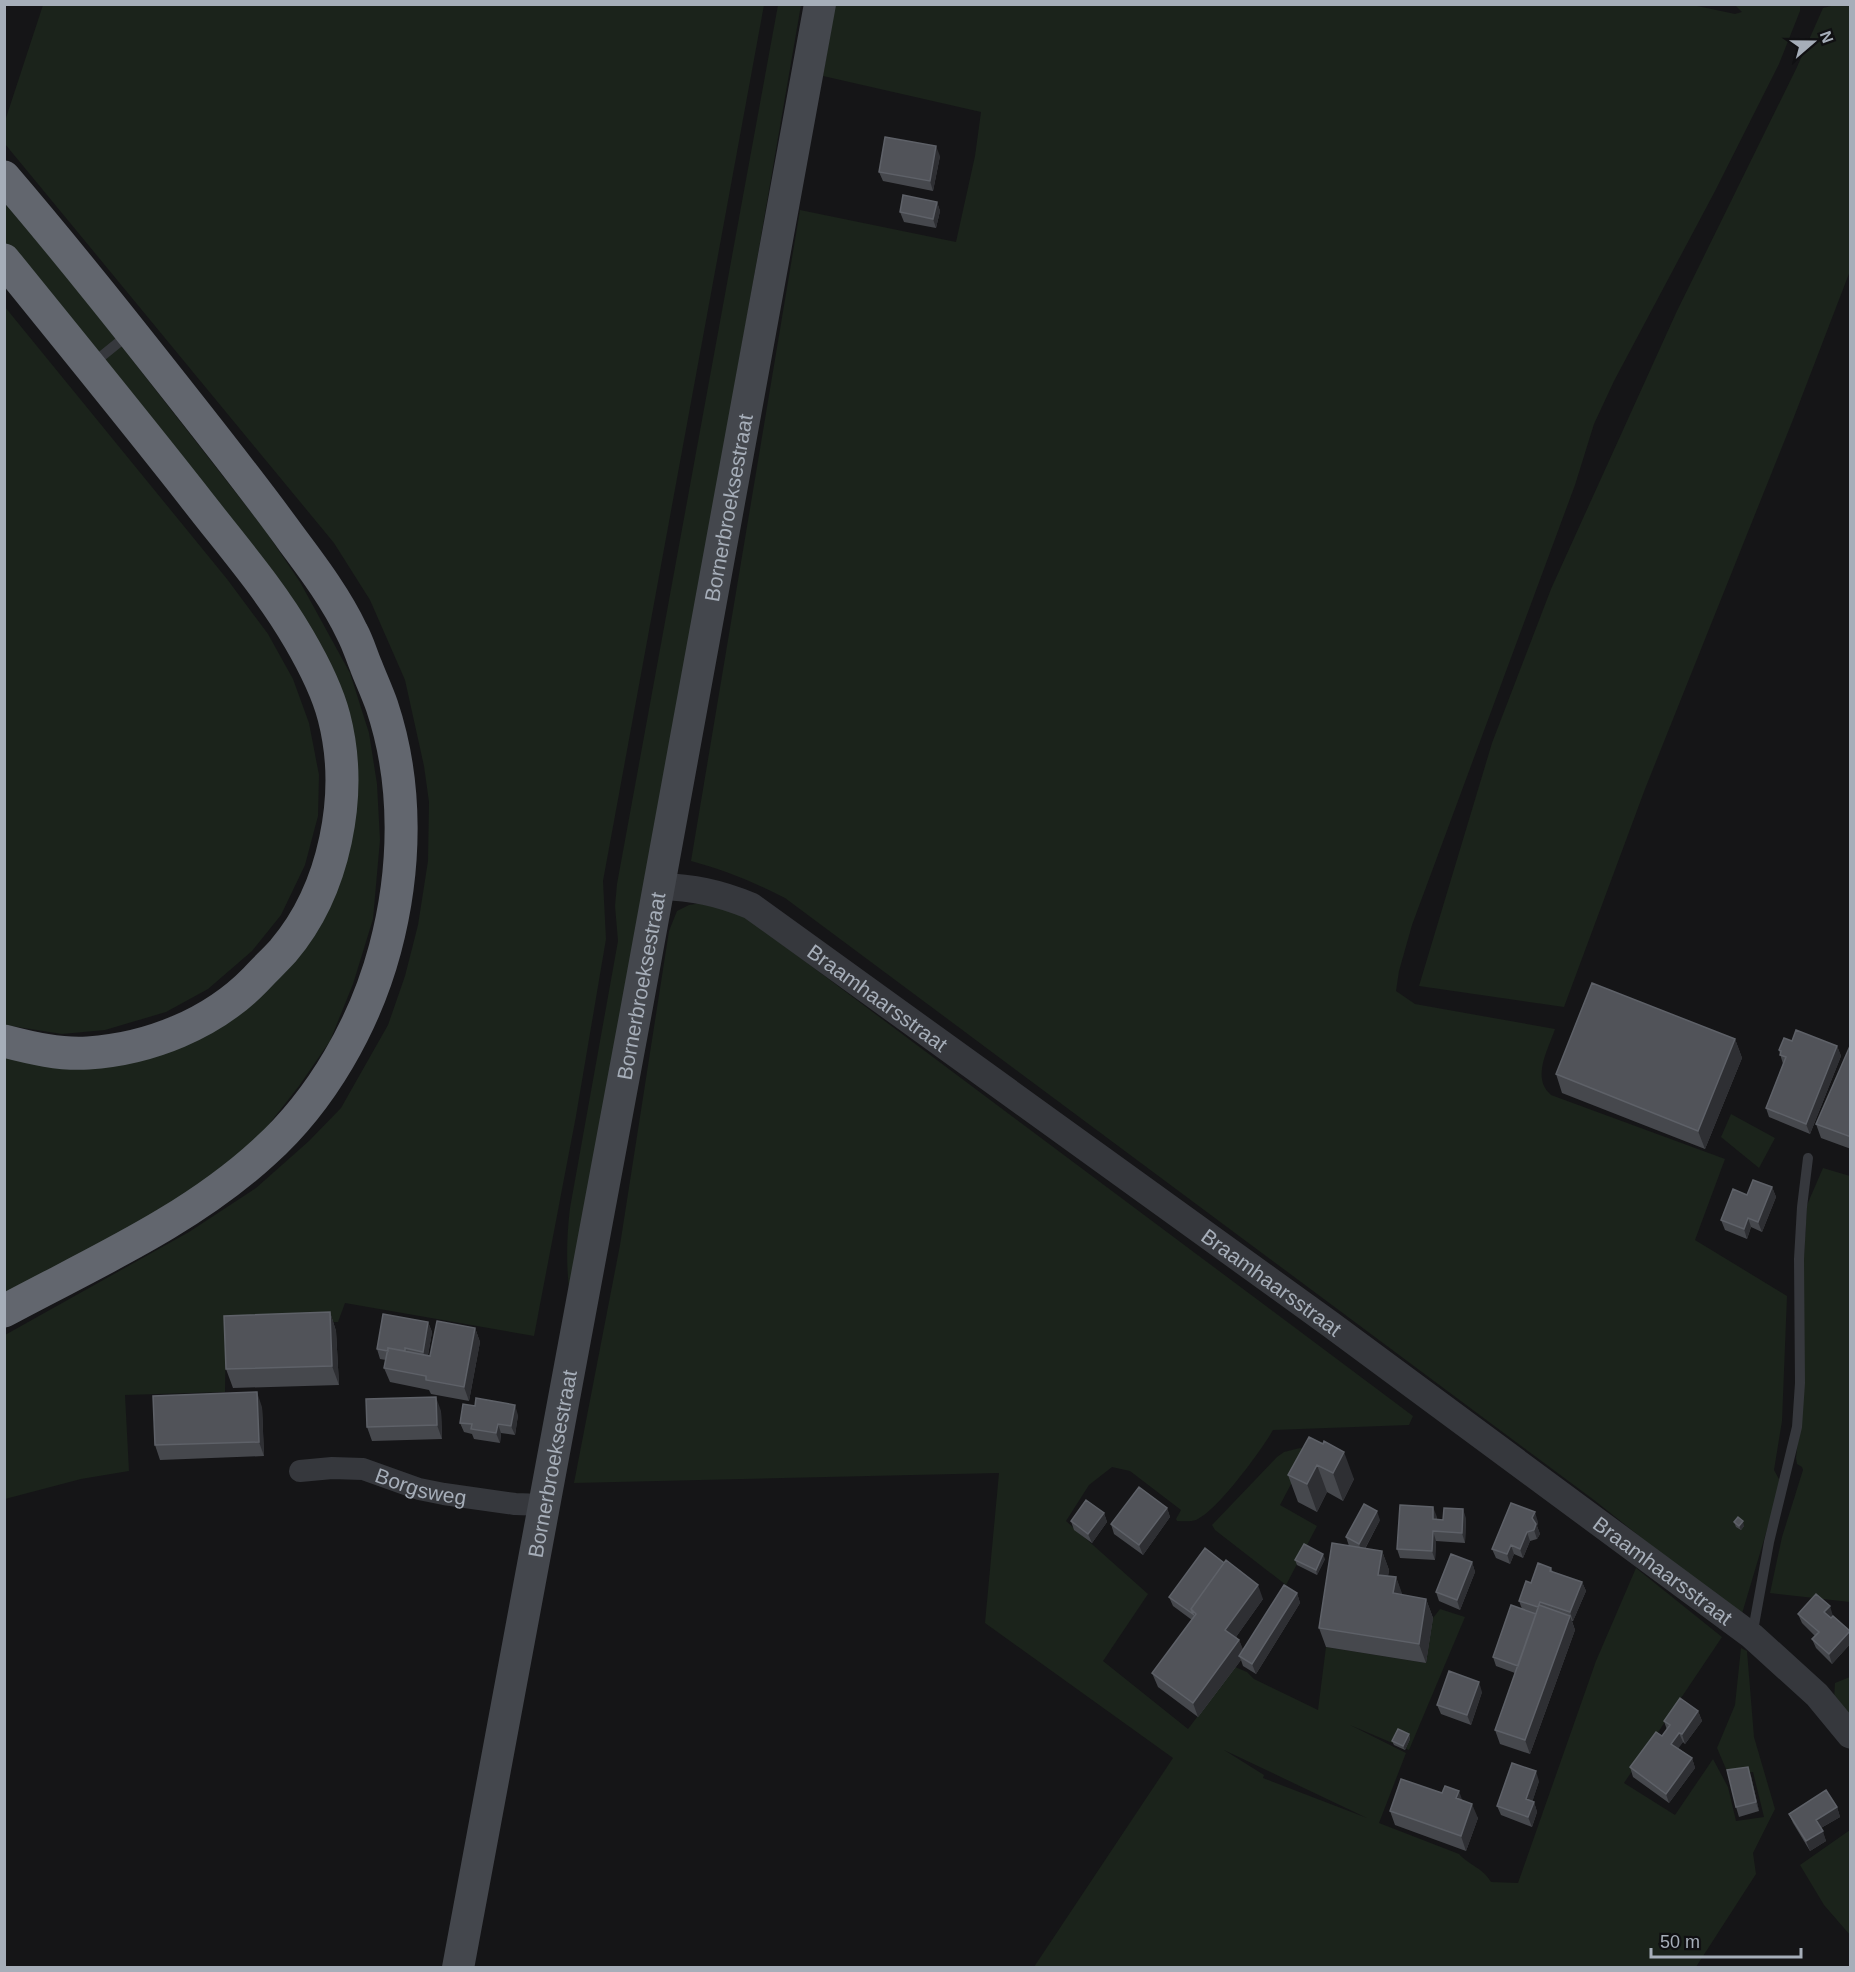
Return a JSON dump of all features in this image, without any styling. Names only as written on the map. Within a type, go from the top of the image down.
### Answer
[{"type":"highway","points":[[4,177],[73,257],[253,485],[315,570],[352,631],[382,708],[398,777],[402,847],[395,911],[377,979],[358,1024],[325,1079],[299,1114],[266,1150],[226,1184],[191,1209],[4,1311]]},
{"type":"highway","points":[[4,260],[264,587],[299,639],[320,680],[333,716],[340,755],[341,792],[338,829],[322,886],[304,920],[284,950],[238,998],[183,1030],[135,1046],[87,1053],[34,1049],[4,1041]]},
{"type":"main road","name":"Bornerbroeksestraat","points":[[458,1968],[820,4]]},
{"type":"street","name":"Braamhaarsstraat","points":[[658,886],[691,888],[722,894],[751,906],[1323,1319],[1752,1636],[1817,1695],[1851,1735]]},
{"type":"street","name":"Borgsweg","points":[[300,1470],[363,1469],[419,1489],[444,1494],[515,1504],[543,1505]]},
{"type":"lane","points":[[90,366],[131,332]]},
{"type":"lane","points":[[1752,1636],[1768,1542],[1797,1427],[1800,1383],[1798,1259],[1808,1158]]},
{"type":"shaded area","points":[[1688,4],[1735,14],[1742,12],[1735,5],[1800,5],[1800,11],[1779,64],[1714,193],[1614,381],[1594,424],[1575,485],[1412,925],[1396,991],[1415,1004],[1555,1029],[1545,1055],[1542,1072],[1545,1088],[1551,1095],[1725,1159],[1695,1240],[1787,1296],[1782,1421],[1774,1470],[1780,1481],[1741,1617],[1594,1500],[785,898],[739,877],[691,861],[800,210],[956,242],[975,156],[981,112],[823,76],[835,5]]},
{"type":"shaded area","points":[[43,5],[764,5],[603,881],[606,939],[576,1116],[534,1336],[345,1303],[338,1322],[226,1324],[225,1392],[125,1395],[129,1471],[81,1479],[5,1499],[5,1335],[189,1232],[256,1188],[309,1141],[341,1108],[388,1025],[405,976],[418,925],[428,861],[429,802],[424,766],[405,680],[370,600],[334,543],[5,144],[5,121]]},
{"type":"shaded area","points":[[778,5],[801,5],[571,1305],[567,1256],[570,1208],[618,941],[615,906],[617,884]]},
{"type":"shaded area","points":[[1850,5],[1850,271],[1645,789],[1564,1007],[1419,986],[1492,743],[1551,589],[1676,313],[1797,67],[1823,8]]},
{"type":"shaded area","points":[[4,202],[76,288],[265,530],[300,582],[350,673],[369,733],[377,784],[380,840],[373,919],[353,984],[330,1041],[263,1132],[206,1186],[5,1298],[5,1054],[187,1037],[333,884],[333,692],[5,248]]},
{"type":"shaded area","points":[[5,307],[227,579],[268,634],[293,679],[309,723],[319,775],[318,816],[305,865],[281,915],[252,951],[208,989],[166,1012],[105,1030],[62,1034],[5,1025]]},
{"type":"shaded area","points":[[702,903],[739,912],[1413,1416],[1409,1425],[1273,1430],[1259,1452],[1226,1493],[1205,1514],[1194,1521],[1177,1521],[1181,1510],[1130,1471],[1112,1467],[1089,1485],[1066,1521],[1148,1594],[1103,1661],[1188,1729],[1235,1667],[1247,1672],[1254,1679],[1318,1710],[1326,1647],[1426,1663],[1433,1618],[1440,1609],[1465,1617],[1409,1750],[1350,1725],[1406,1753],[1379,1823],[1459,1854],[1484,1873],[1491,1882],[1518,1883],[1596,1661],[1636,1568],[1722,1637],[1624,1783],[1675,1815],[1713,1759],[1728,1787],[1736,1821],[1764,1817],[1753,1772],[1729,1776],[1717,1748],[1735,1705],[1741,1648],[1747,1651],[1754,1737],[1775,1809],[1753,1853],[1756,1874],[1696,1967],[1034,1967],[1173,1758],[985,1623],[999,1473],[574,1483],[620,1245],[669,931],[677,911],[689,905]],"holes":[[[1224,1750],[1367,1818],[1263,1778],[1264,1775]]]},
{"type":"shaded area","points":[[1731,1114],[1775,1138],[1759,1168],[1721,1137]]},
{"type":"shaded area","points":[[1823,1168],[1850,1176],[1850,1602],[1770,1593],[1782,1537],[1803,1470],[1797,1464],[1796,1458],[1803,1394],[1803,1273],[1807,1205]]},
{"type":"shaded area","points":[[1300,1448],[1309,1450],[1280,1505],[1317,1526],[1286,1585],[1215,1530],[1212,1525],[1277,1457],[1284,1452]]},
{"type":"shaded area","points":[[1850,1677],[1850,1718],[1834,1700],[1835,1683]]},
{"type":"shaded area","points":[[1850,1830],[1850,1935],[1824,1905],[1800,1865]]},
{"type":"building","points":[[885,137],[936,146],[930,181],[879,172]]},
{"type":"building","points":[[903,195],[937,202],[933,219],[900,212]]},
{"type":"building","points":[[1592,983],[1735,1039],[1698,1131],[1556,1074]]},
{"type":"building","points":[[1796,1030],[1837,1046],[1806,1124],[1766,1108],[1786,1057],[1780,1055],[1779,1050],[1784,1038],[1792,1041]]},
{"type":"building","points":[[1851,1047],[1851,1137],[1816,1124]]},
{"type":"building","points":[[1753,1180],[1772,1187],[1758,1222],[1748,1218],[1744,1229],[1721,1220],[1733,1189],[1747,1195]]},
{"type":"building","points":[[330,1312],[332,1366],[226,1369],[224,1316]]},
{"type":"building","points":[[383,1314],[428,1322],[423,1352],[405,1348],[405,1351],[377,1349]]},
{"type":"building","points":[[437,1321],[475,1328],[464,1387],[426,1380],[426,1376],[384,1368],[388,1348],[430,1356]]},
{"type":"building","points":[[257,1392],[259,1442],[155,1445],[153,1396]]},
{"type":"building","points":[[436,1397],[437,1425],[367,1427],[366,1399]]},
{"type":"building","points":[[476,1398],[515,1405],[511,1426],[498,1424],[496,1433],[471,1429],[472,1424],[460,1423],[463,1404],[475,1406]]},
{"type":"building","points":[[1309,1437],[1323,1444],[1324,1441],[1344,1452],[1333,1473],[1317,1465],[1307,1484],[1288,1475]]},
{"type":"building","points":[[1139,1487],[1167,1508],[1139,1545],[1111,1524]]},
{"type":"building","points":[[1086,1500],[1104,1513],[1088,1534],[1071,1521]]},
{"type":"building","points":[[1511,1503],[1535,1512],[1532,1518],[1536,1524],[1534,1530],[1527,1532],[1520,1549],[1511,1545],[1507,1554],[1492,1549]]},
{"type":"building","points":[[1364,1504],[1377,1511],[1359,1544],[1346,1537]]},
{"type":"building","points":[[1400,1505],[1433,1507],[1433,1519],[1443,1520],[1444,1508],[1463,1509],[1462,1533],[1433,1531],[1432,1551],[1397,1549]]},
{"type":"building","points":[[1738,1517],[1743,1521],[1739,1526],[1734,1522]]},
{"type":"building","points":[[1332,1543],[1382,1551],[1378,1575],[1396,1577],[1393,1593],[1426,1599],[1419,1644],[1319,1628]]},
{"type":"building","points":[[1304,1544],[1323,1554],[1316,1570],[1295,1560]]},
{"type":"building","points":[[1205,1548],[1224,1563],[1191,1609],[1193,1614],[1169,1597]]},
{"type":"building","points":[[1451,1554],[1472,1562],[1457,1600],[1436,1592]]},
{"type":"building","points":[[1226,1560],[1258,1585],[1225,1630],[1239,1640],[1193,1703],[1152,1673],[1196,1614],[1191,1609]]},
{"type":"building","points":[[1538,1563],[1551,1568],[1550,1571],[1582,1582],[1570,1612],[1540,1602],[1538,1607],[1519,1601],[1526,1581],[1531,1583]]},
{"type":"building","points":[[1284,1585],[1297,1593],[1252,1664],[1239,1656]]},
{"type":"building","points":[[1816,1594],[1830,1606],[1824,1612],[1831,1618],[1833,1616],[1850,1631],[1829,1654],[1812,1639],[1819,1632],[1798,1614]]},
{"type":"building","points":[[1511,1605],[1536,1614],[1518,1666],[1493,1657]]},
{"type":"building","points":[[1539,1605],[1570,1616],[1525,1740],[1495,1730]]},
{"type":"building","points":[[1449,1671],[1479,1682],[1467,1715],[1437,1705]]},
{"type":"building","points":[[1680,1698],[1698,1711],[1682,1734],[1679,1733],[1671,1744],[1692,1758],[1666,1794],[1630,1767],[1656,1732],[1662,1736],[1670,1725],[1664,1721]]},
{"type":"building","points":[[1398,1729],[1409,1734],[1403,1746],[1392,1741]]},
{"type":"building","points":[[1512,1763],[1536,1771],[1526,1799],[1534,1802],[1528,1817],[1497,1806]]},
{"type":"building","points":[[1748,1767],[1756,1802],[1736,1807],[1727,1770]]},
{"type":"building","points":[[1401,1779],[1442,1793],[1445,1786],[1459,1791],[1456,1798],[1472,1804],[1461,1836],[1390,1811]]},
{"type":"building","points":[[1826,1790],[1837,1807],[1816,1820],[1823,1831],[1806,1841],[1789,1814]]}]
